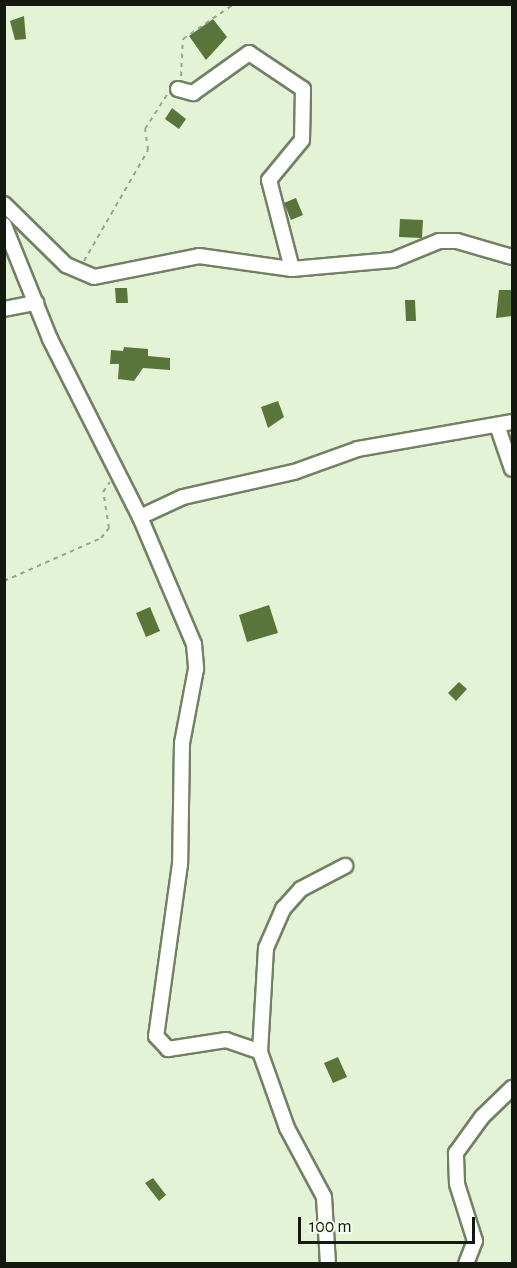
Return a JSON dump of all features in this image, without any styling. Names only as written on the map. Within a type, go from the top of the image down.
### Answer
[{"type":"street","points":[[178,89],[193,93],[249,52],[303,89],[302,140],[269,180],[292,268]]},
{"type":"street","points":[[4,204],[76,273],[94,277],[199,256],[292,268],[393,260],[439,241],[457,241],[513,257]]},
{"type":"street","points":[[4,225],[36,303],[140,517],[190,628],[196,669],[182,743],[181,855],[156,1036],[168,1049],[226,1040],[260,1052]]},
{"type":"street","points":[[4,309],[36,303]]},
{"type":"street","points":[[140,517],[183,497],[294,471],[358,449],[498,428],[513,422]]},
{"type":"street","points":[[498,428],[513,469]]},
{"type":"street","points":[[328,1263],[324,1197],[287,1128],[260,1052],[266,948],[284,909],[301,889],[345,866]]},
{"type":"street","points":[[466,1263],[475,1241],[457,1184],[456,1153],[482,1117],[513,1088]]},
{"type":"path","points":[[76,273],[148,150],[145,129],[153,113],[165,94],[178,89],[184,66],[179,48],[183,39],[235,4]]},
{"type":"path","points":[[4,581],[101,538],[111,518],[103,492],[117,472]]},
{"type":"building","points":[[24,16],[26,39],[15,40],[10,21]]},
{"type":"building","points":[[213,19],[227,37],[206,60],[189,36]]},
{"type":"building","points":[[172,108],[186,119],[179,129],[165,119]]},
{"type":"building","points":[[296,198],[303,215],[291,220],[284,203]]},
{"type":"building","points":[[400,219],[423,220],[422,238],[399,237]]},
{"type":"building","points":[[115,288],[127,288],[128,303],[116,303]]},
{"type":"building","points":[[499,290],[513,290],[513,316],[496,318]]},
{"type":"building","points":[[405,300],[415,300],[416,321],[406,321]]},
{"type":"building","points":[[124,347],[148,349],[148,356],[170,358],[170,370],[143,368],[134,381],[118,379],[119,364],[110,364],[111,350],[123,351]]},
{"type":"building","points":[[278,401],[284,417],[268,428],[261,407]]},
{"type":"building","points":[[269,605],[278,633],[247,642],[239,615]]},
{"type":"building","points":[[150,607],[160,631],[146,637],[136,613]]},
{"type":"building","points":[[459,682],[467,689],[456,701],[448,693]]},
{"type":"building","points":[[338,1057],[347,1077],[333,1083],[324,1063]]},
{"type":"building","points":[[153,1178],[166,1195],[159,1201],[145,1183]]}]
